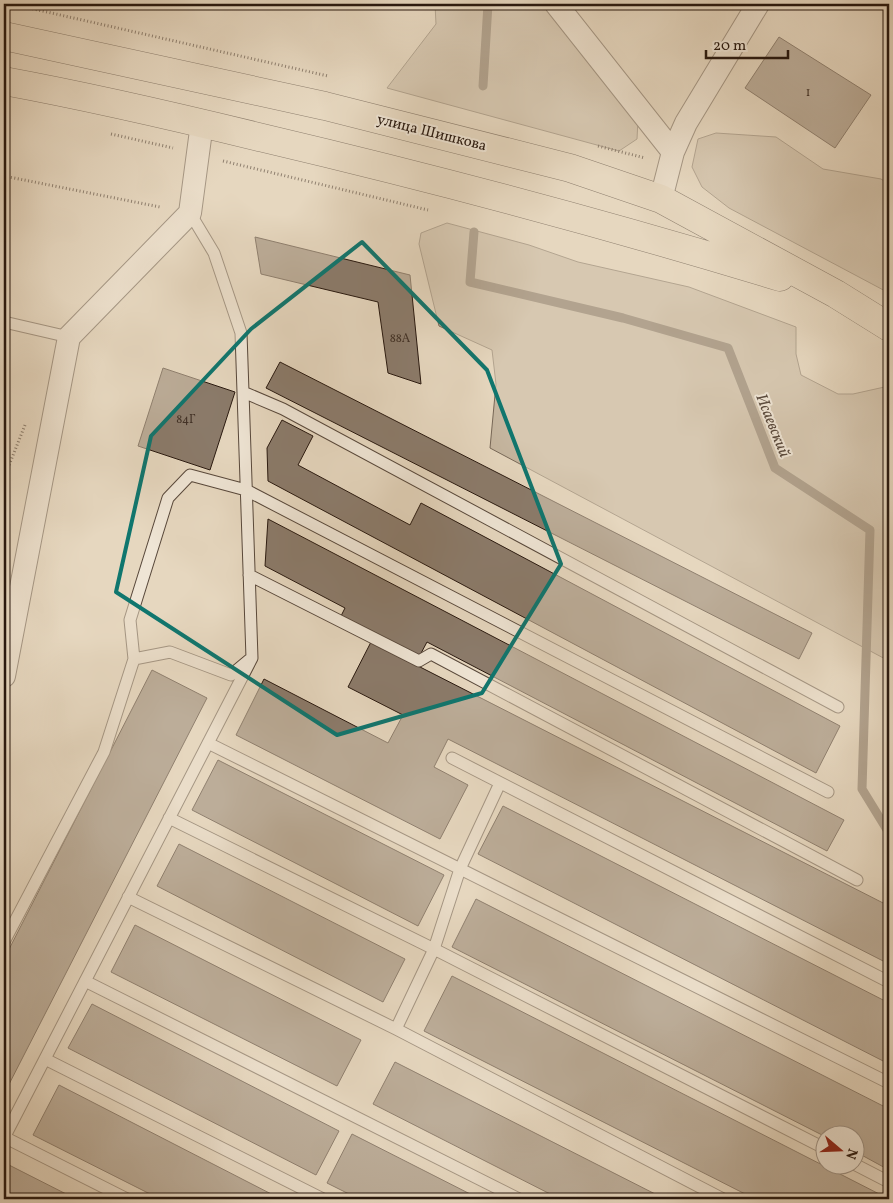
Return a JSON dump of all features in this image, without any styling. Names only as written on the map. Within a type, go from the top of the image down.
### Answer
[{"type":"main road","name":"улица Шишкова","points":[[4,36],[344,110],[570,168],[662,199],[836,294],[889,327]]},
{"type":"main road","name":"улица Шишкова","points":[[4,81],[94,98],[202,123],[537,206],[836,294]]},
{"type":"street","points":[[556,4],[673,152]]},
{"type":"street","points":[[662,199],[673,152],[686,123],[758,4]]},
{"type":"street","points":[[4,676],[69,337],[190,213],[202,123]]},
{"type":"lane","points":[[127,1199],[4,1137],[252,658],[241,333],[214,253],[190,213]]},
{"type":"lane","points":[[4,322],[69,337]]},
{"type":"lane","points":[[243,392],[292,414],[838,707]]},
{"type":"lane","points":[[4,942],[104,752],[134,658],[130,620],[168,498],[190,475],[246,490],[828,792]]},
{"type":"lane","points":[[249,574],[419,661],[430,654],[857,880]]},
{"type":"lane","points":[[134,658],[170,652],[231,675],[252,658]]},
{"type":"lane","points":[[208,743],[889,1083]]},
{"type":"lane","points":[[452,758],[889,982]]},
{"type":"lane","points":[[396,1029],[434,949],[460,869],[500,783]]},
{"type":"lane","points":[[169,818],[434,949],[816,1145]]},
{"type":"lane","points":[[128,897],[396,1029],[723,1199]]},
{"type":"lane","points":[[85,981],[519,1199]]},
{"type":"lane","points":[[44,1059],[319,1198]]},
{"type":"lane","points":[[866,1170],[889,1182]]},
{"type":"path","points":[[109,133],[432,211]]},
{"type":"path","points":[[4,176],[190,213]]},
{"type":"highlighted area","points":[[362,242],[487,370],[561,564],[482,693],[337,735],[116,592],[151,436],[251,329]]},
{"type":"shaded area","points":[[435,4],[548,4],[638,119],[637,139],[619,151],[387,88],[436,24]]},
{"type":"shaded area","points":[[716,133],[776,137],[823,169],[881,179],[889,184],[889,293],[729,208],[702,187],[692,167],[698,139]]},
{"type":"shaded area","points":[[447,223],[529,245],[578,262],[689,287],[796,327],[796,354],[801,375],[838,394],[853,394],[889,386],[889,661],[490,448],[496,384],[492,350],[439,326],[419,244],[421,233]]},
{"type":"building","points":[[779,37],[871,95],[835,148],[745,88]]},
{"type":"building","points":[[255,237],[410,275],[421,384],[388,373],[378,302],[261,274]]},
{"type":"building","points":[[280,362],[812,633],[799,659],[266,388]]},
{"type":"building","points":[[163,368],[235,392],[210,470],[138,446]]},
{"type":"building","points":[[282,420],[313,436],[298,465],[410,525],[421,503],[840,726],[816,773],[268,481],[267,448]]},
{"type":"building","points":[[268,519],[844,820],[827,851],[427,642],[419,657],[341,616],[345,608],[265,566]]},
{"type":"building","points":[[371,642],[889,906],[889,964],[448,739],[434,767],[468,785],[440,839],[236,735],[264,679],[388,743],[403,715],[348,687]]},
{"type":"building","points":[[152,670],[207,698],[4,1094],[4,959]]},
{"type":"building","points":[[218,760],[444,875],[418,926],[192,810]]},
{"type":"building","points":[[503,806],[889,1003],[889,1064],[478,854]]},
{"type":"building","points":[[179,844],[405,959],[383,1002],[157,886]]},
{"type":"building","points":[[476,899],[889,1109],[889,1170],[866,1157],[866,1126],[816,1126],[816,1132],[452,947]]},
{"type":"building","points":[[135,925],[361,1040],[337,1086],[111,972]]},
{"type":"building","points":[[452,976],[816,1162],[816,1176],[844,1176],[889,1199],[755,1199],[424,1031]]},
{"type":"building","points":[[92,1004],[339,1131],[316,1175],[68,1048]]},
{"type":"building","points":[[395,1062],[665,1199],[560,1199],[373,1104]]},
{"type":"building","points":[[59,1085],[281,1199],[160,1199],[33,1135]]},
{"type":"building","points":[[352,1134],[480,1199],[359,1199],[327,1183]]},
{"type":"building","points":[[9,1165],[76,1199],[4,1199],[4,1175]]},
{"type":"waterway","name":"Исаевский","points":[[483,86],[488,4]]},
{"type":"waterway","name":"Исаевский","points":[[474,232],[470,282],[623,318],[728,348],[775,468],[870,530],[862,789],[889,833]]}]
